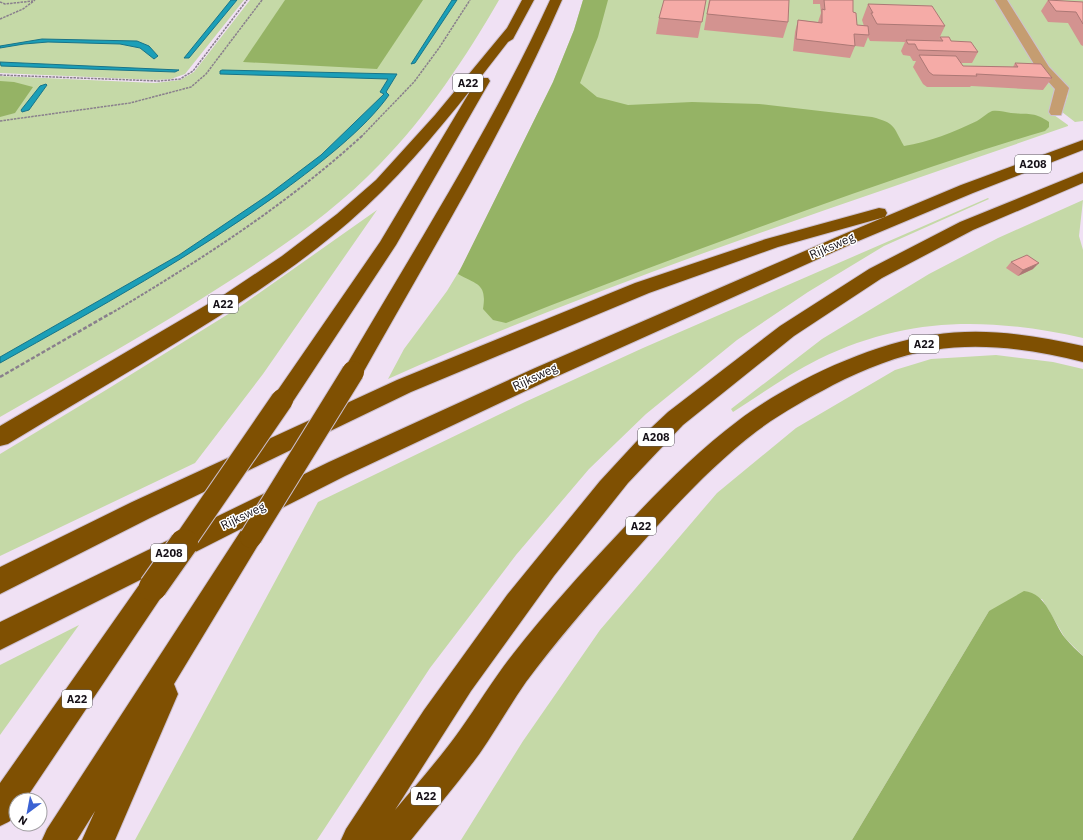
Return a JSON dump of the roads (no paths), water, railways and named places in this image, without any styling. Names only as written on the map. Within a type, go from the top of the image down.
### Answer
[{"type":"highway","name":"A22","points":[[0,810],[387,245],[514,27],[528,0]]},
{"type":"highway","points":[[58,840],[197,622],[353,372],[492,129],[538,40],[556,0]]},
{"type":"highway","name":"A22","points":[[0,437],[178,332],[254,284],[310,244],[360,203],[391,173],[422,139],[514,27]]},
{"type":"highway","name":"Rijksweg","points":[[0,636],[338,469],[542,374],[850,238],[967,189],[1083,144]]},
{"type":"highway","name":"A208","points":[[357,840],[398,775],[502,623],[542,570],[625,469],[670,423],[761,349],[841,294],[886,267],[963,227],[1083,177]]},
{"type":"highway","name":"A208","points":[[0,581],[141,510],[404,386],[642,288],[772,243],[967,189]]},
{"type":"highway","name":"A22","points":[[390,840],[463,751],[523,664],[593,579],[642,525],[695,472],[749,426],[777,407],[840,372],[881,356],[911,347],[960,339],[996,340],[1034,344],[1083,354]]},
{"type":"highway","points":[[98,840],[197,622]]},
{"type":"street","points":[[1001,0],[1044,69],[1062,88],[1061,98],[1056,106],[1056,112]]},
{"type":"water","points":[[231,0],[237,0],[189,58],[184,58]]},
{"type":"water","points":[[452,0],[457,0],[415,63],[411,64]]},
{"type":"water","points":[[42,39],[137,41],[149,46],[158,56],[154,59],[140,48],[120,44],[48,42],[0,48],[0,46]]},
{"type":"water","points":[[0,62],[179,70],[175,72],[1,66]]},
{"type":"water","points":[[220,71],[397,74],[386,92],[389,95],[367,121],[326,158],[284,190],[215,237],[145,281],[0,363],[0,357],[179,255],[268,195],[321,155],[384,94],[380,92],[388,79],[220,74]]},
{"type":"water","points":[[47,85],[29,110],[22,112],[21,110],[40,86]]}]
